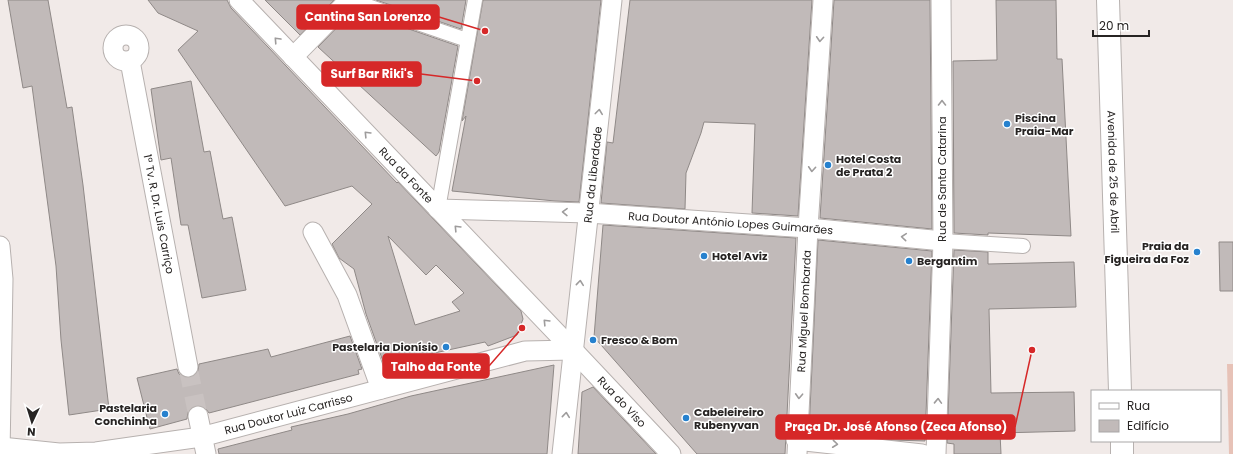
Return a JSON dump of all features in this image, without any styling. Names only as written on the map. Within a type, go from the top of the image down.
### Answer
[{"type":"main road","name":"Avenida de 25 de Abril","points":[[1108,0],[1120,390]]},
{"type":"main road","points":[[1122,442],[1122,454]]},
{"type":"street","name":"Rua da Fonte","points":[[239,0],[573,350]]},
{"type":"street","points":[[294,57],[350,0],[467,40]]},
{"type":"street","points":[[438,209],[475,0]]},
{"type":"street","name":"Rua da Liberdade","points":[[562,454],[612,0]]},
{"type":"street","name":"Rua Miguel Bombarda","points":[[796,447],[808,228],[823,0]]},
{"type":"street","name":"Rua de Santa Catarina","points":[[936,454],[943,241],[941,0]]},
{"type":"street","name":"1ª Tv. R. Dr. Luis Carriço","points":[[130,61],[188,367]]},
{"type":"street","name":"Rua Doutor António Lopes Guimarães","points":[[438,209],[588,213],[808,228],[943,241],[1023,246]]},
{"type":"street","points":[[313,232],[347,295],[381,389]]},
{"type":"street","points":[[0,246],[2,279],[1,450]]},
{"type":"street","name":"Rua Doutor Luiz Carrisso","points":[[1,450],[59,454],[204,445],[381,389],[529,350],[573,350]]},
{"type":"street","name":"Rua do Viso","points":[[573,350],[671,454]]},
{"type":"street","points":[[198,416],[204,445]]},
{"type":"street","points":[[796,447],[922,454]]},
{"type":"shaded area","points":[[1227,364],[1233,364],[1233,454],[1229,454]]},
{"type":"building","points":[[8,0],[48,0],[67,108],[72,107],[83,185],[109,409],[69,415],[61,340],[56,266],[32,86],[23,88]]},
{"type":"building","points":[[148,0],[227,0],[231,8],[521,311],[523,319],[517,335],[488,346],[485,342],[384,364],[366,314],[354,269],[339,258],[332,244],[372,204],[352,186],[285,206],[178,50],[198,31],[158,13]],"holes":[[[388,236],[426,275],[436,265],[464,293],[452,302],[460,311],[415,325]]]},
{"type":"building","points":[[265,0],[334,0],[300,35]]},
{"type":"building","points":[[376,0],[466,0],[461,29]]},
{"type":"building","points":[[483,0],[601,0],[579,202],[452,191],[466,116],[462,121]]},
{"type":"building","points":[[630,0],[812,0],[798,216],[752,213],[755,124],[704,122],[686,173],[685,209],[601,203],[607,142],[613,143]]},
{"type":"building","points":[[834,0],[930,0],[932,229],[820,218]]},
{"type":"building","name":"Piscina Praia-Mar","points":[[996,0],[1056,0],[1057,59],[1062,59],[1071,236],[954,233],[953,61],[997,60]]},
{"type":"building","points":[[354,10],[458,46],[439,152],[436,156],[318,47]]},
{"type":"building","points":[[191,81],[204,152],[210,151],[223,219],[232,217],[246,290],[202,298],[188,225],[181,225],[171,158],[161,160],[151,89]]},
{"type":"building","points":[[603,225],[796,238],[785,454],[697,454],[594,337]]},
{"type":"building","points":[[818,240],[932,251],[925,441],[892,440],[809,430]]},
{"type":"building","points":[[1219,242],[1233,242],[1233,291],[1220,291]]},
{"type":"building","points":[[954,250],[988,252],[988,264],[1074,262],[1076,307],[989,309],[991,393],[1074,392],[1075,431],[1000,433],[1001,454],[954,454],[954,444],[947,443]]},
{"type":"building","points":[[350,336],[362,369],[358,370],[359,374],[209,413],[202,406],[195,405],[190,408],[187,419],[150,429],[137,378],[177,369],[179,374],[190,378],[195,376],[198,371],[199,364],[268,349],[271,357]]},
{"type":"building","points":[[554,365],[547,454],[219,454],[218,449],[292,430],[291,427],[348,414],[411,396]]},
{"type":"building","points":[[593,387],[656,454],[578,454],[582,392]]},
{"type":"tunnel","points":[[188,367],[198,416]]},
{"type":"place","name":"Cantina San Lorenzo","points":[[485,31]]},
{"type":"place","name":"Surf Bar Riki's","points":[[477,81]]},
{"type":"place","name":"Piscina Praia-Mar","points":[[1007,124]]},
{"type":"place","name":"Hotel Costa de Prata 2","points":[[828,165]]},
{"type":"place","name":"Praia da Figueira da Foz","points":[[1197,252]]},
{"type":"place","name":"Hotel Aviz","points":[[704,256]]},
{"type":"place","name":"Bergantim","points":[[909,261]]},
{"type":"place","name":"Talho da Fonte","points":[[522,328]]},
{"type":"place","name":"Fresco & Bom","points":[[593,340]]},
{"type":"place","name":"Pastelaria Dionísio","points":[[446,347]]},
{"type":"place","name":"Praça Dr. José Afonso (Zeca Afonso)","points":[[1032,350]]},
{"type":"place","name":"Pastelaria Conchinha","points":[[165,414]]},
{"type":"place","name":"Cabeleireiro Rubenyvan","points":[[686,418]]}]
